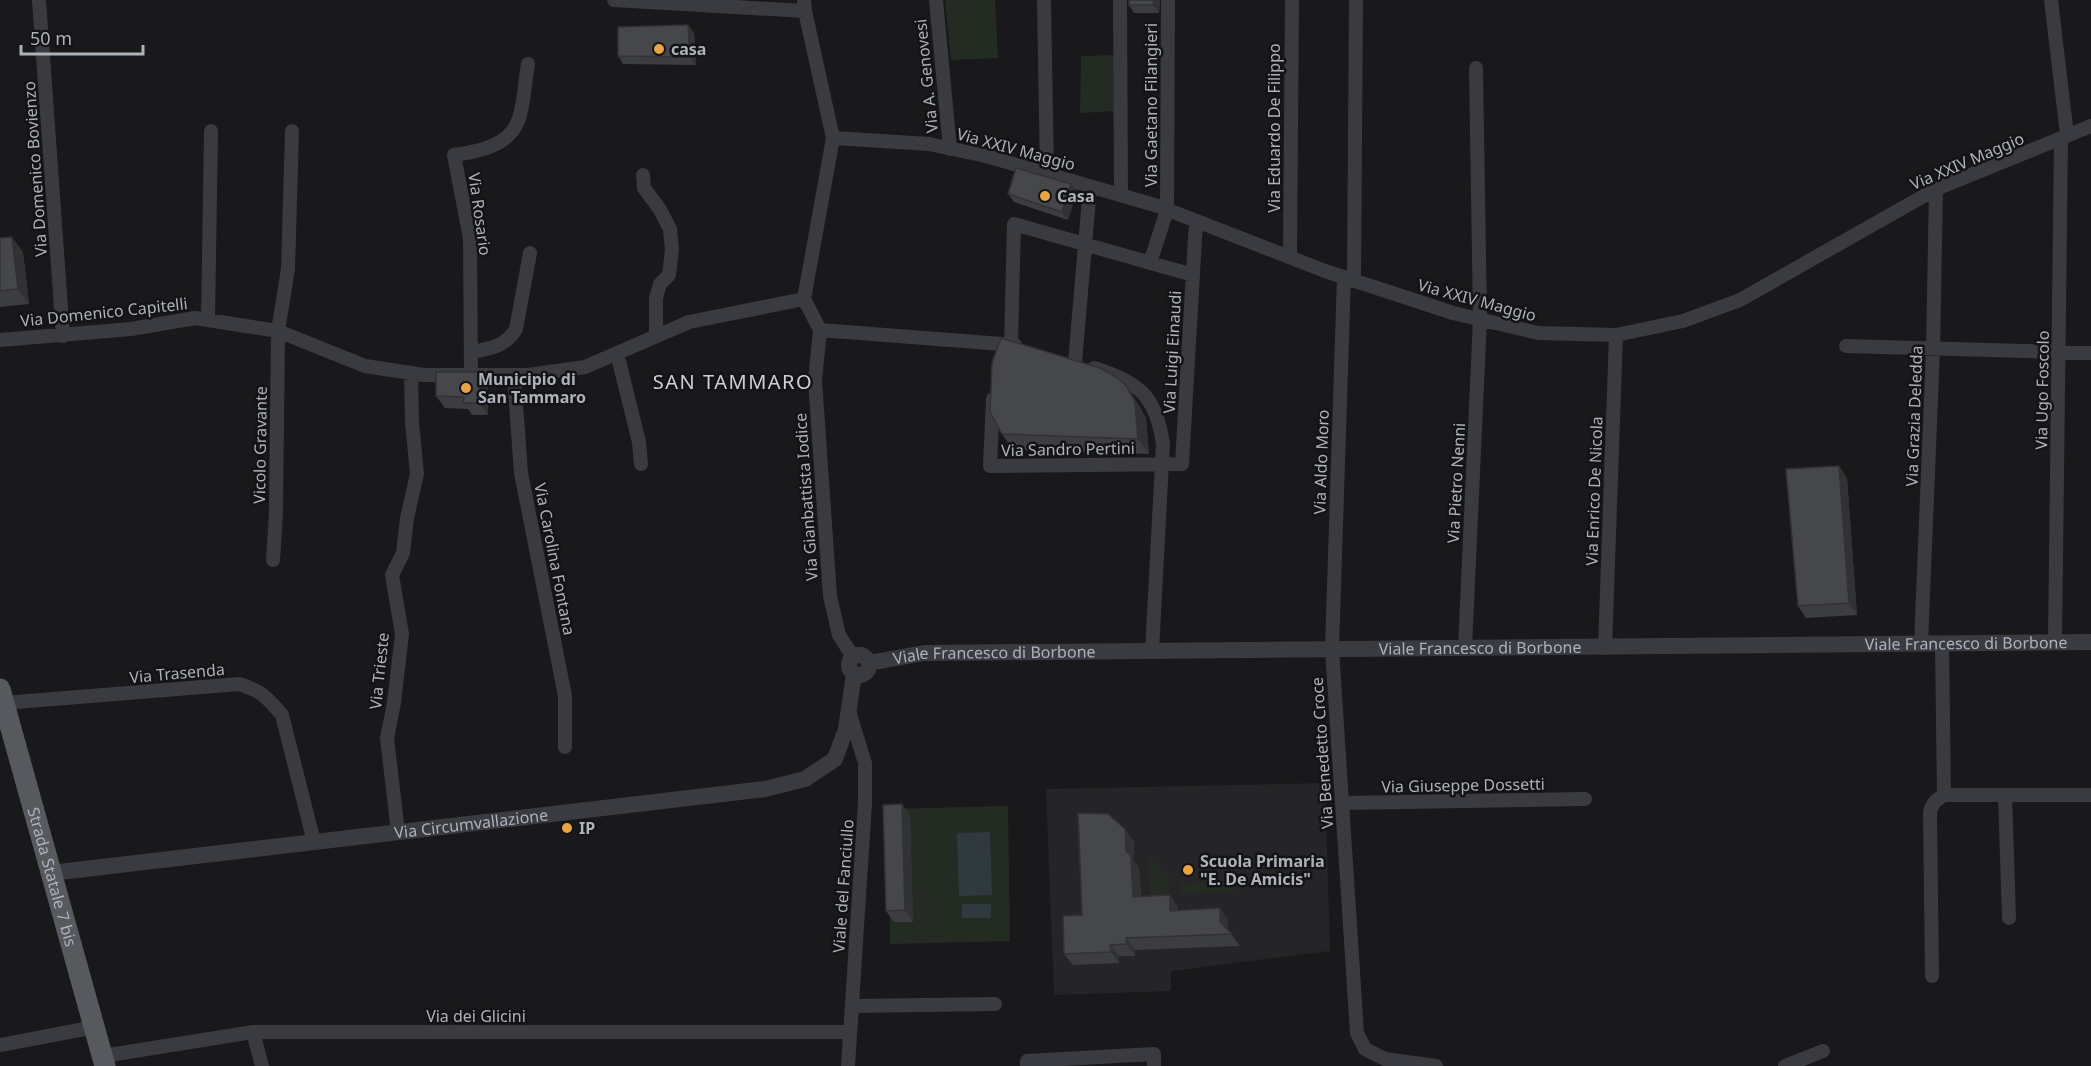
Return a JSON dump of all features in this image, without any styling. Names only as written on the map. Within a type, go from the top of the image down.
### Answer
[{"type":"main road","name":"Strada Statale 7 bis","points":[[2,696],[104,1061]]},
{"type":"street","name":"Via Domenico Bovienzo","points":[[39,0],[63,336]]},
{"type":"street","points":[[614,0],[805,6],[833,138],[804,299],[820,330],[994,348],[1011,344],[1025,348]]},
{"type":"street","name":"Via A. Genovesi","points":[[936,0],[950,149]]},
{"type":"street","points":[[1044,0],[1047,174]]},
{"type":"street","points":[[1120,0],[1121,195]]},
{"type":"street","name":"Via Gaetano Filangieri","points":[[1150,262],[1167,210],[1168,0]]},
{"type":"street","name":"Via Eduardo De Filippo","points":[[1290,257],[1292,0]]},
{"type":"street","name":"Via Aldo Moro","points":[[1332,649],[1349,279],[1356,0]]},
{"type":"street","name":"Via Ugo Foscolo","points":[[2051,0],[2064,137],[2058,353],[2055,642]]},
{"type":"street","name":"Via Rosario","points":[[471,375],[470,239],[454,155],[490,147],[509,136],[518,121],[528,64]]},
{"type":"street","name":"Via Pietro Nenni","points":[[1465,648],[1480,320],[1476,68]]},
{"type":"street","name":"Via XXIV Maggio","points":[[833,138],[929,144],[986,156],[1167,210],[1349,279],[1453,313],[1538,333],[1616,335],[1683,321],[1740,300],[1936,189],[2091,126]]},
{"type":"street","points":[[208,320],[211,131]]},
{"type":"street","name":"Vicolo Gravante","points":[[273,560],[276,512],[278,332],[288,269],[292,131]]},
{"type":"street","points":[[643,175],[644,188],[659,208],[670,229],[672,250],[669,275],[660,285],[656,298],[656,336]]},
{"type":"street","points":[[1090,186],[1070,360],[1115,375],[1137,388],[1152,403],[1160,423],[1163,444],[1152,651]]},
{"type":"street","name":"Via Grazia Deledda","points":[[1921,644],[1933,350],[1936,189]]},
{"type":"street","name":"Via Luigi Einaudi","points":[[1162,464],[1182,464],[1196,221]]},
{"type":"street","points":[[1011,344],[1014,224],[1193,275]]},
{"type":"street","points":[[471,352],[491,348],[510,340],[516,329],[530,253]]},
{"type":"street","name":"Via Domenico Capitelli","points":[[0,340],[130,329],[195,318],[278,332],[365,366],[424,375],[528,375],[585,367],[689,322],[804,299]]},
{"type":"street","name":"Via Gianbattista Iodice","points":[[820,330],[815,380],[830,596],[839,635],[861,660]]},
{"type":"street","name":"Via Enrico De Nicola","points":[[1605,648],[1616,335]]},
{"type":"street","points":[[1846,346],[2091,353]]},
{"type":"street","points":[[617,353],[639,442],[641,464]]},
{"type":"street","name":"Via Trieste","points":[[398,832],[387,738],[394,704],[402,634],[392,575],[403,553],[407,518],[417,474],[412,422],[411,373]]},
{"type":"street","name":"Via Carolina Fontana","points":[[514,375],[521,472],[565,696],[565,747]]},
{"type":"street","name":"Via Sandro Pertini","points":[[993,388],[990,466],[1162,464]]},
{"type":"street","name":"Viale Francesco di Borbone","points":[[861,660],[924,653],[2091,642]]},
{"type":"street","points":[[1942,643],[1944,795]]},
{"type":"street","name":"Via Benedetto Croce","points":[[1332,649],[1357,1034],[1365,1049],[1385,1059],[1436,1066]]},
{"type":"street","name":"Via Circumvallazione","points":[[51,873],[765,789],[805,779],[834,759],[846,729],[854,674],[849,665],[861,660]]},
{"type":"street","name":"Via Trasenda","points":[[2,696],[239,684],[255,688],[282,715],[314,842]]},
{"type":"street","name":"Viale del Fanciullo","points":[[848,1066],[864,814],[865,763],[849,710]]},
{"type":"street","points":[[1932,976],[1930,813],[1936,800],[1944,795],[2091,795]]},
{"type":"street","points":[[2005,795],[2009,918]]},
{"type":"street","name":"Via Giuseppe Dossetti","points":[[1342,803],[1585,799]]},
{"type":"street","points":[[852,1006],[995,1004]]},
{"type":"street","points":[[0,1045],[95,1027]]},
{"type":"street","points":[[253,1032],[262,1066]]},
{"type":"street","name":"Via dei Glicini","points":[[104,1061],[253,1032],[850,1032]]},
{"type":"street","points":[[1785,1066],[1823,1051]]},
{"type":"street","points":[[1027,1066],[1027,1061],[1154,1054],[1154,1066]]},
{"type":"shaded area","points":[[945,0],[995,0],[998,58],[951,60]]},
{"type":"shaded area","points":[[1115,55],[1116,111],[1080,113],[1081,56]]},
{"type":"shaded area","name":"Scuola Primaria \"E. De Amicis\"","points":[[1325,783],[1330,951],[1171,971],[1171,991],[1054,995],[1046,789]]},
{"type":"shaded area","points":[[1008,806],[1010,941],[890,944],[888,809]]},
{"type":"shaded area","points":[[990,832],[992,895],[959,896],[957,833]]},
{"type":"shaded area","points":[[1148,857],[1169,877],[1170,895],[1150,896]]},
{"type":"shaded area","points":[[1234,881],[1234,892],[1182,894],[1181,883]]},
{"type":"shaded area","points":[[962,904],[991,904],[991,918],[962,918]]},
{"type":"building","points":[[1129,0],[1154,0],[1153,5],[1129,5]]},
{"type":"building","name":"casa","points":[[688,25],[690,57],[618,56],[618,27]]},
{"type":"building","name":"Casa","points":[[1016,168],[1071,184],[1062,212],[1008,194]]},
{"type":"building","points":[[12,237],[18,289],[0,291],[0,238]]},
{"type":"building","points":[[1001,338],[1100,368],[1118,378],[1127,387],[1135,402],[1138,439],[1002,434],[990,412],[992,363]]},
{"type":"building","points":[[436,372],[480,372],[479,403],[463,403],[464,397],[436,396]]},
{"type":"building","points":[[1839,466],[1849,603],[1798,606],[1786,469]]},
{"type":"building","points":[[902,804],[905,910],[886,911],[883,805]]},
{"type":"building","points":[[1078,813],[1108,814],[1125,829],[1126,851],[1131,856],[1133,897],[1170,895],[1170,911],[1220,908],[1220,922],[1232,934],[1126,938],[1127,944],[1110,945],[1111,952],[1064,954],[1063,916],[1082,915]]},
{"type":"place","name":"casa","points":[[659,49]]},
{"type":"place","name":"Casa","points":[[1045,196]]},
{"type":"place","name":"Municipio di San Tammaro","points":[[466,388]]},
{"type":"place","name":"IP","points":[[567,828]]},
{"type":"place","name":"Scuola Primaria \"E. De Amicis\"","points":[[1188,870]]},
{"type":"district","name":"SAN TAMMARO","points":[[733,381]]}]
